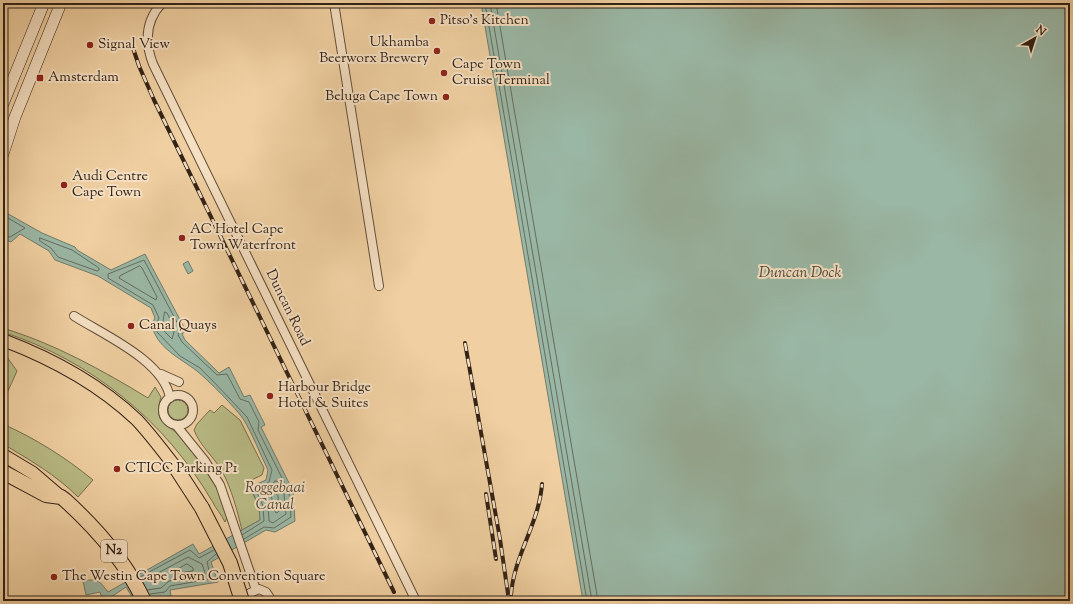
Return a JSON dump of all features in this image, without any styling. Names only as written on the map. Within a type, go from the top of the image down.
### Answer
[{"type":"highway","points":[[176,468],[207,515],[230,563],[245,600]]},
{"type":"highway","points":[[3,472],[46,495],[63,498]]},
{"type":"highway","name":"N2","points":[[63,498],[103,537],[128,573],[144,601]]},
{"type":"main road","points":[[3,340],[64,367],[94,385],[136,420],[152,436],[176,468]]},
{"type":"main road","name":"N2","points":[[3,455],[33,473],[63,498]]},
{"type":"street","points":[[3,104],[44,3]]},
{"type":"street","points":[[3,154],[15,117],[61,3]]},
{"type":"street","name":"Duncan Road","points":[[162,3],[152,17],[148,35],[148,51],[153,64],[416,601]]},
{"type":"street","points":[[334,3],[380,286]]},
{"type":"street","points":[[74,316],[144,359],[156,370],[166,384],[171,397]]},
{"type":"street","points":[[156,370],[178,382],[184,396],[193,407],[189,434],[197,451]]},
{"type":"street","points":[[178,382],[171,397],[164,406],[163,411],[167,421],[176,425],[197,451],[220,485],[234,530],[256,590]]},
{"type":"street","points":[[171,397],[184,396]]},
{"type":"street","points":[[176,425],[186,423],[190,420]]},
{"type":"street","points":[[236,601],[245,600],[250,593],[256,590],[266,592],[272,601]]},
{"type":"green space","points":[[3,328],[22,334],[78,358],[148,398],[155,387],[161,397],[158,410],[160,418],[176,432],[202,462],[220,495],[227,518],[225,522],[193,472],[172,445],[149,420],[123,397],[96,377],[67,359],[36,344],[3,332]]},
{"type":"green space","points":[[3,356],[7,357],[17,371],[3,402]]},
{"type":"green space","points":[[178,400],[185,403],[188,410],[185,417],[178,420],[171,417],[168,410],[171,403]]},
{"type":"green space","points":[[222,405],[240,420],[264,468],[262,475],[247,482],[259,506],[260,520],[242,530],[226,478],[194,430],[197,424],[210,410],[214,413]]},
{"type":"green space","points":[[3,424],[50,449],[93,480],[78,497],[52,475],[3,444]]},
{"type":"water","name":"Duncan Dock","points":[[481,3],[1070,3],[1070,601],[583,601]]},
{"type":"water","name":"Roggebaai Canal","points":[[3,211],[42,233],[75,247],[77,250],[111,270],[145,254],[186,331],[182,334],[185,340],[219,373],[229,367],[244,397],[250,395],[265,425],[261,427],[293,491],[295,521],[275,532],[266,530],[211,562],[218,582],[170,590],[171,596],[134,600],[126,587],[111,597],[113,601],[103,601],[100,592],[86,595],[83,581],[96,580],[103,585],[108,592],[193,544],[199,554],[260,520],[259,506],[250,487],[266,480],[268,470],[244,420],[240,415],[222,394],[202,375],[163,346],[154,332],[152,324],[155,318],[151,308],[98,276],[55,260],[49,251],[20,234],[11,242],[3,239]]},
{"type":"water","points":[[188,261],[193,271],[188,274],[183,264]]},
{"type":"railway","points":[[132,45],[139,66],[154,100],[394,592]]},
{"type":"railway","points":[[465,343],[500,539],[509,601]]},
{"type":"railway","points":[[511,595],[513,580],[536,513],[542,484]]},
{"type":"railway","points":[[486,494],[496,559]]},
{"type":"place","name":"Pitso's Kitchen","points":[[432,21]]},
{"type":"place","name":"Signal View","points":[[90,45]]},
{"type":"place","name":"Ukhamba Beerworx Brewery","points":[[437,51]]},
{"type":"place","name":"Cape Town Cruise Terminal","points":[[444,73]]},
{"type":"place","name":"Amsterdam","points":[[40,78]]},
{"type":"place","name":"Beluga Cape Town","points":[[446,97]]},
{"type":"place","name":"Audi Centre Cape Town","points":[[64,185]]},
{"type":"place","name":"AC Hotel Cape Town Waterfront","points":[[182,238]]},
{"type":"place","name":"Canal Quays","points":[[131,326]]},
{"type":"place","name":"Harbour Bridge Hotel & Suites","points":[[270,396]]},
{"type":"place","name":"CTICC Parking P1","points":[[117,469]]},
{"type":"place","name":"The Westin Cape Town Convention Square","points":[[54,577]]}]
